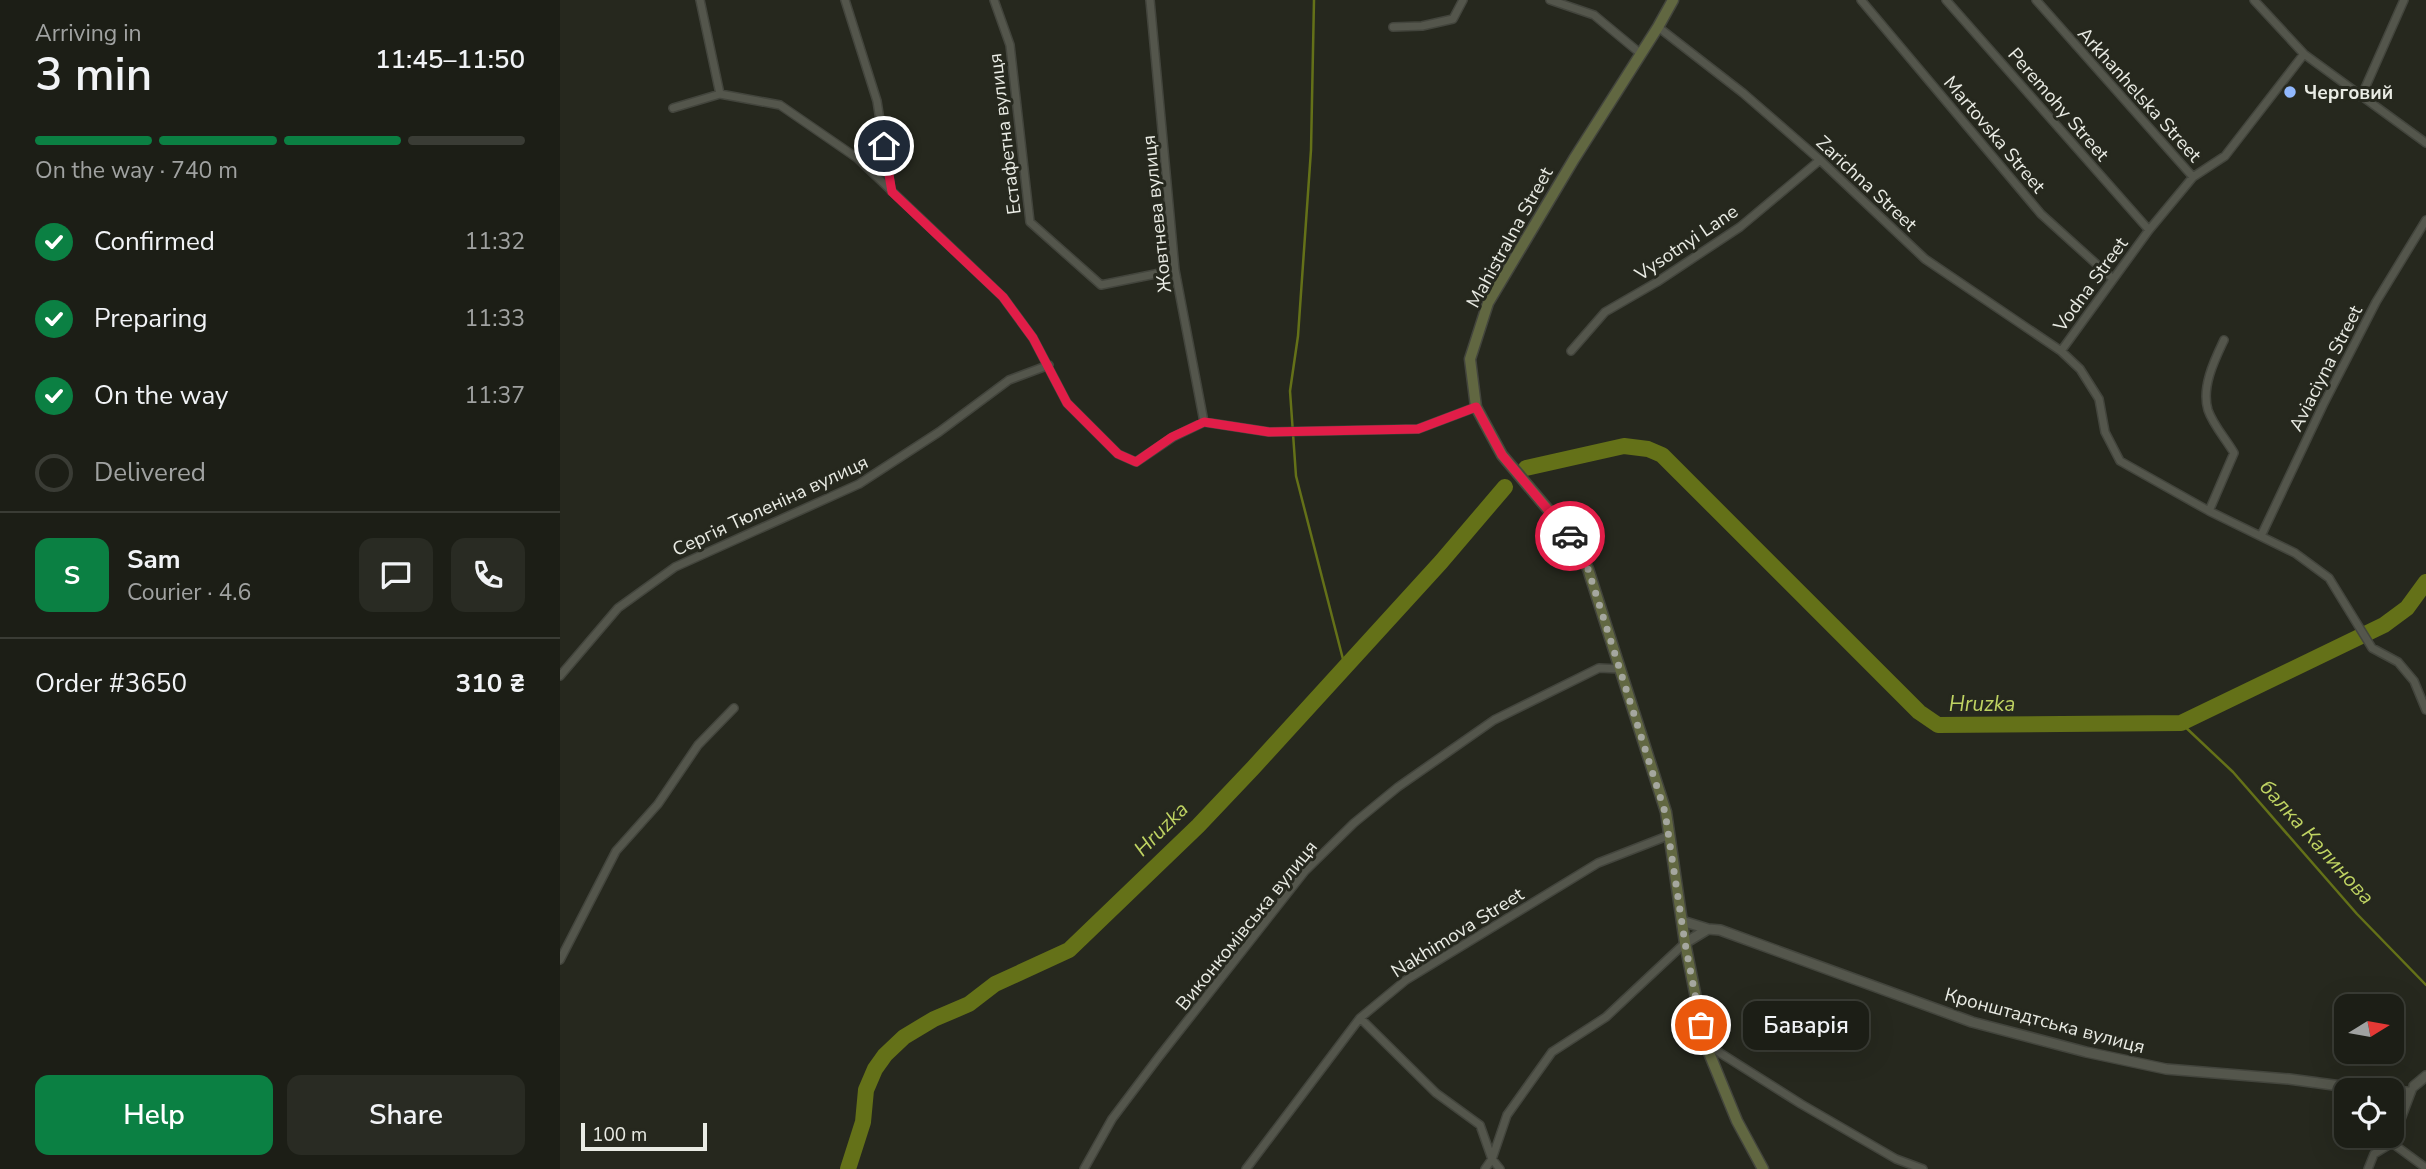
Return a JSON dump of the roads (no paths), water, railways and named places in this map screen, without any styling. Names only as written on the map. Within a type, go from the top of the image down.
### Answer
[{"type":"main road","name":"Mahistralna Street","points":[[1673,0],[1488,303],[1470,359],[1476,407],[1502,455],[1573,539],[1588,569],[1657,780],[1670,835],[1685,943],[1705,1043],[1737,1121],[1763,1169]]},
{"type":"street","points":[[700,0],[720,94]]},
{"type":"street","points":[[845,0],[877,101],[892,192]]},
{"type":"street","name":"Естафетна вулиця","points":[[994,0],[1010,45],[1030,222],[1101,285],[1175,270]]},
{"type":"street","name":"Жовтнева вулиця","points":[[1150,0],[1175,270],[1204,422]]},
{"type":"street","points":[[1393,27],[1422,26],[1453,19],[1463,0]]},
{"type":"street","points":[[1550,0],[1594,15],[1641,54]]},
{"type":"street","name":"Martovska Street","points":[[1861,0],[2041,214],[2113,279]]},
{"type":"street","name":"Peremohy Street","points":[[1946,0],[2149,230]]},
{"type":"street","name":"Arkhanhelska Street","points":[[2036,0],[2193,177]]},
{"type":"street","points":[[2361,97],[2404,0]]},
{"type":"street","points":[[2259,2],[2304,54],[2426,143]]},
{"type":"street","name":"Zarichna Street","points":[[1658,27],[1743,93],[1925,258],[2061,351]]},
{"type":"street","name":"Vodna Street","points":[[2304,54],[2225,156],[2193,177],[2149,230],[2061,351],[2080,369],[2099,399],[2105,432],[2120,461],[2209,511],[2295,552],[2329,578],[2372,648],[2398,662],[2414,681],[2426,710]]},
{"type":"street","points":[[673,108],[720,94],[780,105],[857,159],[1003,297],[1033,338],[1067,403],[1118,454],[1136,462],[1172,437],[1204,422],[1269,432],[1418,429],[1476,407]]},
{"type":"street","name":"Vysotnyi Lane","points":[[1571,351],[1605,312],[1657,282],[1740,227],[1820,160]]},
{"type":"street","name":"Aviaciyna Street","points":[[2261,536],[2370,314],[2426,220]]},
{"type":"street","points":[[2209,511],[2234,453],[2207,408],[2213,364],[2224,340]]},
{"type":"street","name":"Сергія Тюленіна вулиця","points":[[560,676],[618,608],[675,566],[859,484],[939,432],[1009,380],[1049,365]]},
{"type":"street","name":"Виконкомівська вулиця","points":[[1084,1169],[1112,1119],[1158,1058],[1305,871],[1354,823],[1398,787],[1494,720],[1599,668],[1620,669]]},
{"type":"street","points":[[560,960],[615,851],[658,804],[698,745],[734,708]]},
{"type":"street","name":"Nakhimova Street","points":[[1246,1169],[1360,1018],[1406,980],[1598,863],[1670,835]]},
{"type":"street","name":"Кронштадтська вулиця","points":[[1682,922],[1733,934],[1972,1022],[2086,1052],[2166,1069],[2334,1085]]},
{"type":"street","points":[[1485,1169],[1492,1159],[1507,1115],[1552,1052],[1606,1017],[1685,943],[1707,929]]},
{"type":"street","points":[[1360,1018],[1436,1093],[1480,1125],[1492,1159],[1500,1169]]},
{"type":"street","points":[[1705,1043],[1801,1104],[1896,1159],[1923,1169]]},
{"type":"street","points":[[2404,1111],[2412,1089],[2426,1076]]},
{"type":"street","points":[[2404,1090],[2412,1089]]},
{"type":"street","points":[[2368,1169],[2374,1154],[2384,1148]]},
{"type":"street","points":[[2399,1148],[2426,1168]]},
{"type":"street","points":[[1895,1169],[1896,1159]]},
{"type":"waterway","points":[[1314,0],[1311,150],[1298,336],[1290,391],[1296,476],[1345,667]]},
{"type":"waterway","name":"Hruzka","points":[[1526,468],[1624,446],[1648,449],[1662,455],[1919,712],[1938,725],[2181,723],[2384,625],[2407,608],[2426,582]]},
{"type":"waterway","name":"Hruzka","points":[[848,1169],[863,1122],[866,1090],[875,1069],[885,1055],[904,1037],[934,1019],[969,1004],[995,984],[1069,950],[1198,826],[1253,768],[1441,562],[1505,487]]},
{"type":"waterway","name":"балка Калинова","points":[[2181,723],[2233,772],[2357,914],[2426,985]]},
{"type":"place","name":"Черговий","points":[[2290,92]]},
{"type":"place","name":"Баварія","points":[[1701,1025]]}]
